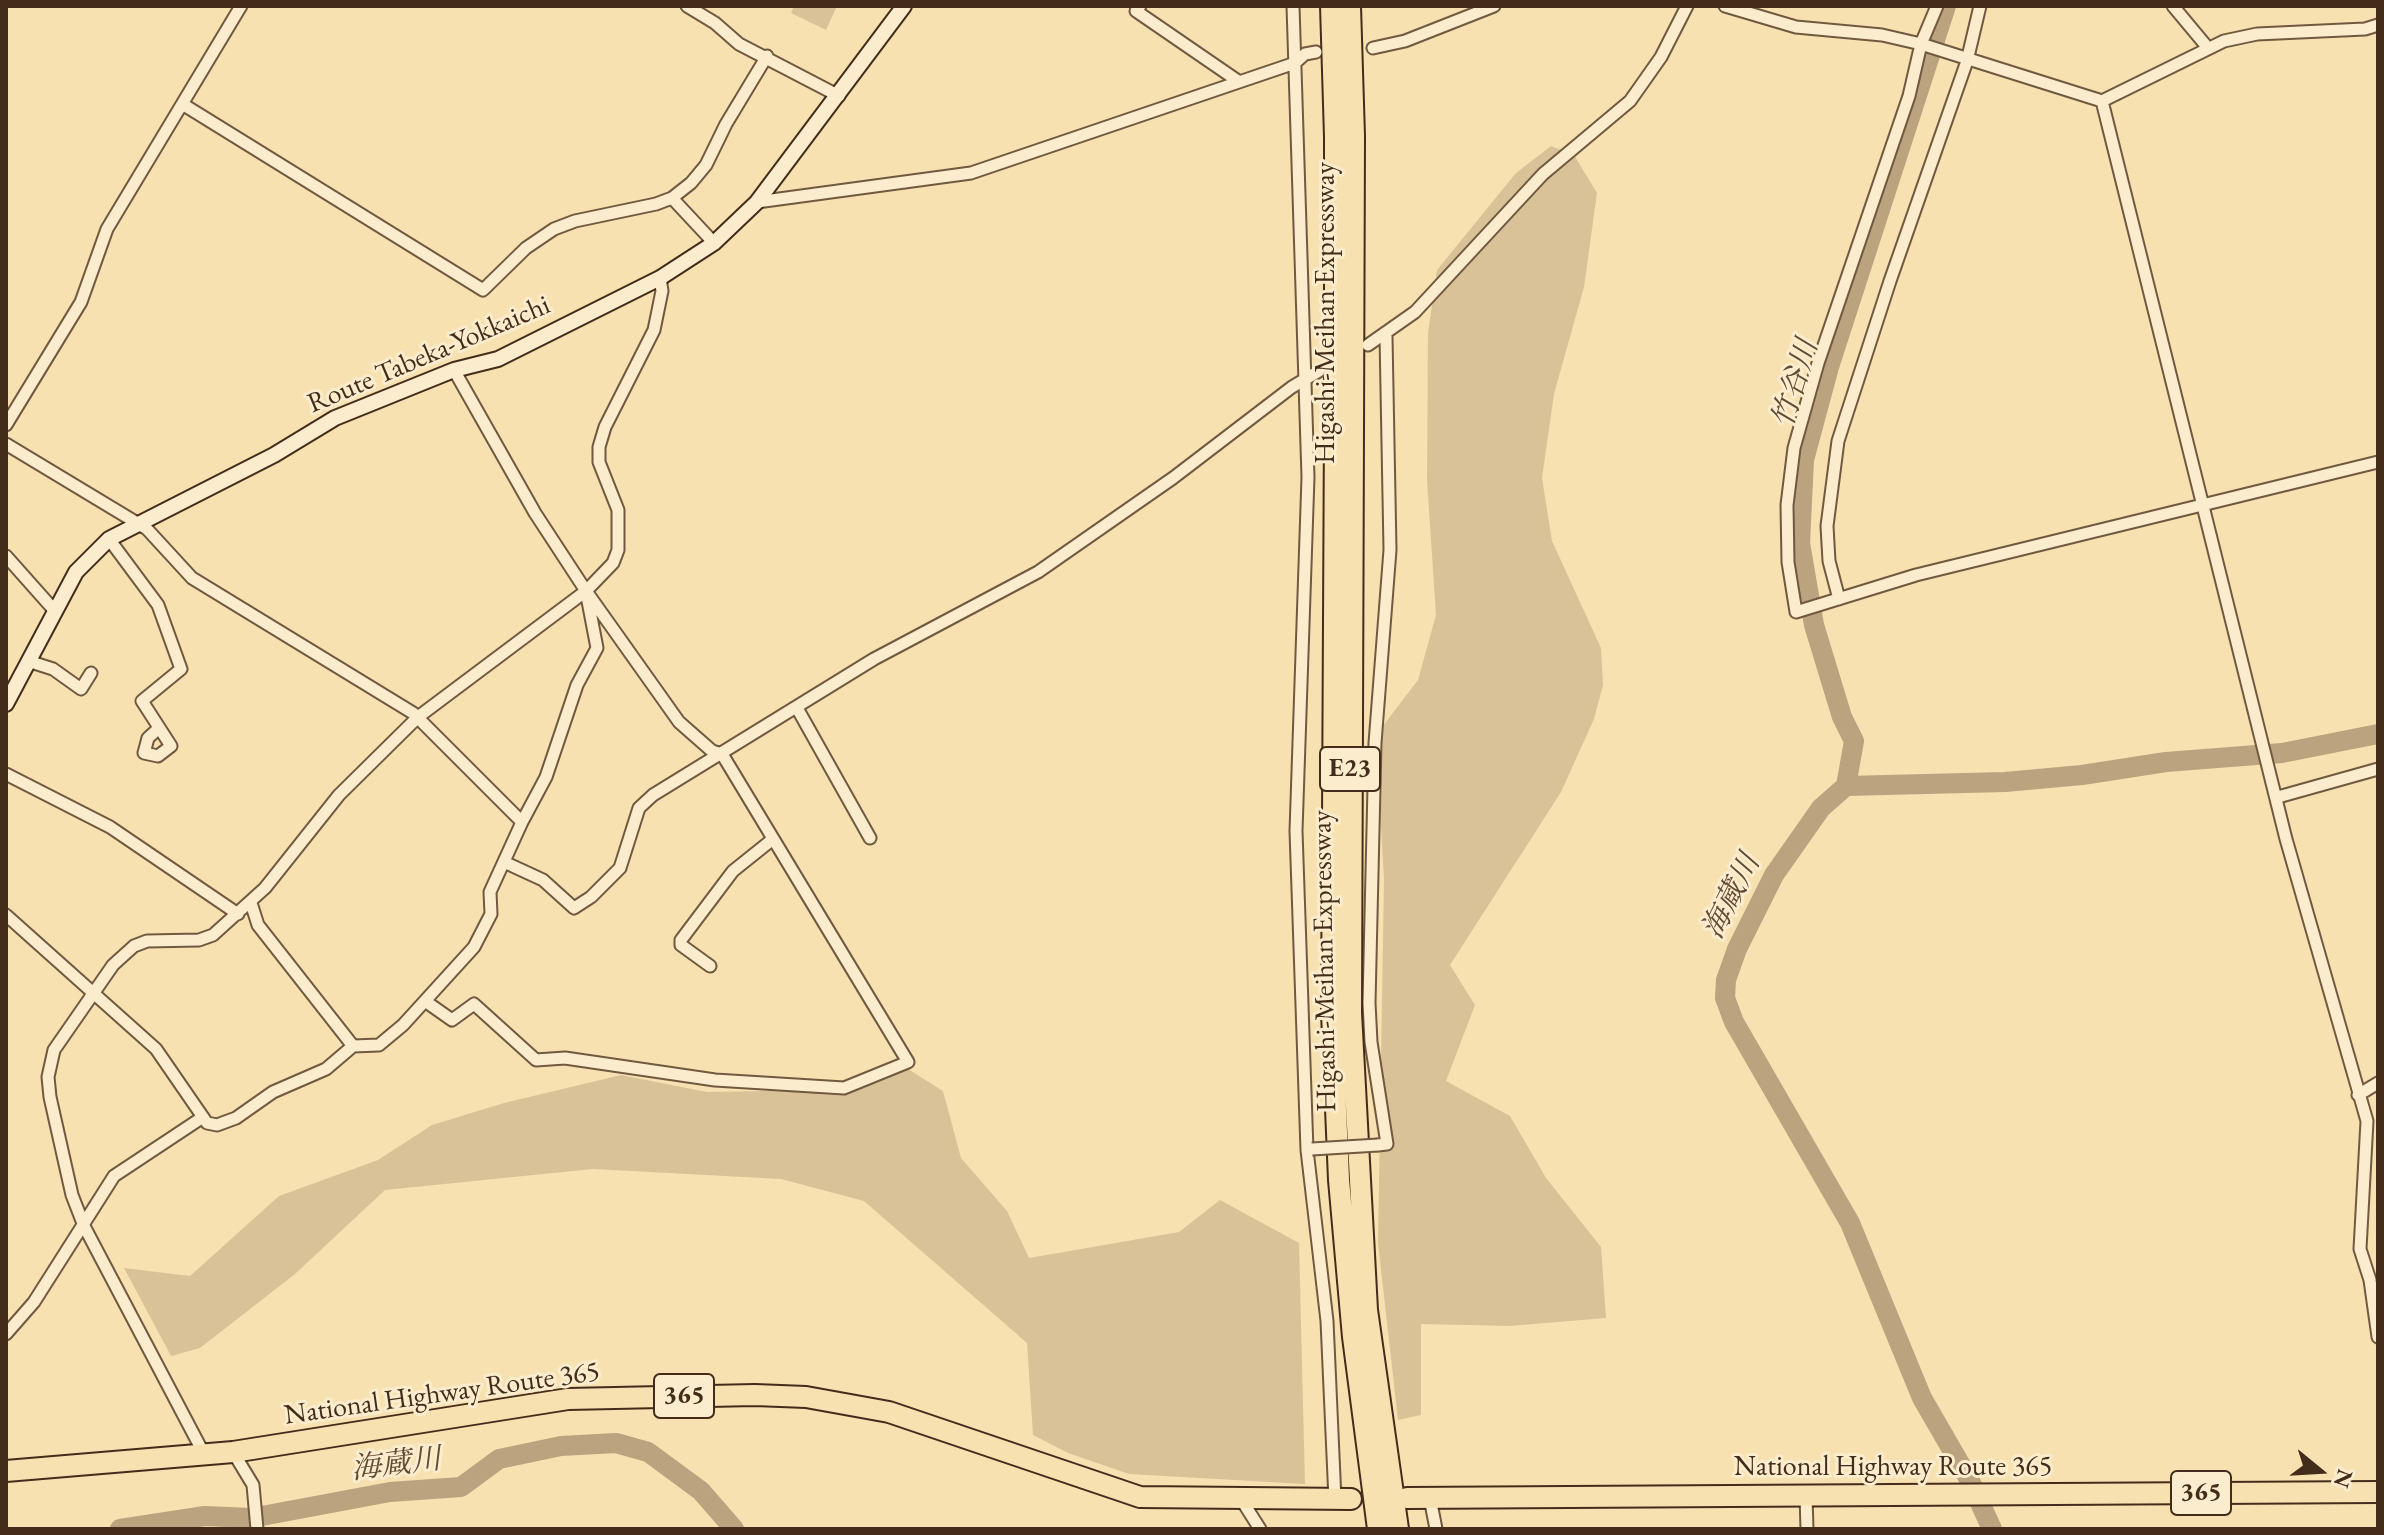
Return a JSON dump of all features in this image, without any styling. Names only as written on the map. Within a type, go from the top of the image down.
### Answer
[{"type":"highway","name":"Higashi-Meihan Expressway","points":[[1331,6],[1335,137],[1332,1013],[1339,1180],[1352,1322],[1378,1529]]},
{"type":"highway","name":"Higashi-Meihan Expressway","points":[[1350,6],[1354,136],[1351,1013],[1367,1310],[1398,1529]]},
{"type":"highway","name":"National Highway Route 365","points":[[6,1471],[204,1454],[235,1455],[568,1399],[806,1397],[889,1412],[1114,1491],[1169,1500],[1343,1500]]},
{"type":"highway","name":"National Highway Route 365","points":[[1407,1498],[2378,1492]]},
{"type":"main road","name":"Route Tabeka-Yokkaichi","points":[[6,704],[76,572],[109,539],[274,455],[335,418],[454,370],[498,359],[660,278],[714,243],[757,202],[904,6]]},
{"type":"street","points":[[6,425],[81,302],[107,229],[241,6]]},
{"type":"street","points":[[687,6],[715,23],[739,44],[839,96]]},
{"type":"street","points":[[1140,6],[1136,11],[1238,81]]},
{"type":"street","points":[[1293,6],[1308,477],[1296,831],[1309,1149],[1343,1500]]},
{"type":"street","points":[[1373,48],[1405,41],[1494,6]]},
{"type":"street","points":[[1368,345],[1386,336],[1432,296],[1543,174],[1630,101],[1661,57],[1687,6]]},
{"type":"street","points":[[1725,6],[1753,11],[1796,27],[1882,35],[2102,101],[2208,48],[2257,34],[2365,29],[2378,25]]},
{"type":"street","points":[[1937,6],[1818,363],[1794,448],[1787,505],[1788,562],[1796,612],[1916,575],[2378,462]]},
{"type":"street","points":[[1836,600],[1827,526],[1838,441],[1980,6]]},
{"type":"street","points":[[2173,6],[2208,48]]},
{"type":"street","points":[[757,202],[971,173],[1295,63],[1305,54],[1316,52]]},
{"type":"street","points":[[184,105],[483,290],[526,248],[554,229],[575,221],[672,198],[706,165],[726,124],[767,56]]},
{"type":"street","points":[[2102,101],[2286,839],[2367,1121],[2360,1249],[2370,1280],[2378,1337]]},
{"type":"street","points":[[672,198],[714,243]]},
{"type":"street","points":[[204,1454],[84,1226],[72,1195],[53,1116],[48,1077],[54,1050],[92,992],[113,965],[134,946],[147,941],[206,938],[238,914],[251,903],[339,795],[418,717],[586,591],[613,563],[618,550],[618,510],[599,462],[599,447],[605,427],[654,330],[662,291],[660,278]]},
{"type":"street","points":[[1309,1149],[1387,1144],[1371,1042],[1369,1003],[1375,743],[1390,550],[1386,336]]},
{"type":"street","points":[[425,1001],[452,1020],[474,1004],[536,1060],[565,1058],[715,1080],[844,1088],[908,1062],[722,754],[712,751],[679,722],[586,591],[535,513],[454,370]]},
{"type":"street","points":[[504,862],[543,880],[574,908],[591,897],[620,868],[639,808],[653,795],[874,659],[1038,572],[1173,478],[1253,414],[1319,371]]},
{"type":"street","points":[[6,444],[147,529],[192,578],[418,717],[522,822]]},
{"type":"street","points":[[109,539],[158,605],[181,669],[142,701],[159,728]]},
{"type":"street","points":[[6,556],[54,610]]},
{"type":"street","points":[[6,915],[156,1049],[203,1117],[217,1125],[236,1118],[267,1095],[326,1069],[353,1046],[379,1045],[425,1001],[481,935],[491,914],[490,892],[546,777],[577,685],[597,648],[586,591]]},
{"type":"street","points":[[28,661],[53,669],[81,689],[91,673]]},
{"type":"street","points":[[797,708],[870,838]]},
{"type":"street","points":[[2278,797],[2378,769]]},
{"type":"street","points":[[6,774],[110,827],[238,914]]},
{"type":"street","points":[[710,966],[681,945],[681,940],[733,871],[773,839]]},
{"type":"street","points":[[251,903],[258,925],[353,1046]]},
{"type":"street","points":[[2358,1095],[2378,1083]]},
{"type":"street","points":[[6,1334],[34,1302],[120,1171],[203,1117]]},
{"type":"street","points":[[235,1455],[253,1485],[257,1529]]},
{"type":"street","points":[[1806,1496],[1807,1529]]},
{"type":"street","points":[[1430,1498],[1436,1529]]},
{"type":"street","points":[[1241,1499],[1260,1529]]},
{"type":"shaded area","points":[[794,6],[837,6],[826,30],[791,13]]},
{"type":"shaded area","points":[[1551,146],[1574,155],[1597,193],[1584,287],[1554,394],[1542,478],[1552,541],[1601,648],[1603,685],[1594,719],[1561,792],[1450,965],[1475,1005],[1446,1081],[1510,1116],[1546,1178],[1601,1247],[1606,1318],[1510,1326],[1421,1324],[1421,1415],[1398,1420],[1378,1243],[1384,880],[1376,735],[1418,680],[1436,615],[1427,480],[1428,333],[1437,270],[1516,173]]},
{"type":"shaded area","points":[[900,1064],[943,1091],[961,1158],[1007,1211],[1029,1258],[1179,1232],[1220,1200],[1299,1243],[1305,1484],[1129,1474],[1068,1453],[1033,1435],[1027,1343],[864,1201],[781,1179],[593,1169],[385,1190],[295,1274],[200,1348],[171,1356],[124,1268],[190,1276],[279,1196],[378,1160],[432,1125],[504,1103],[621,1075],[707,1092],[829,1090]]},
{"type":"waterway","name":"竹谷川","points":[[1846,786],[1854,741],[1842,717],[1814,625],[1800,543],[1804,460],[1829,367],[1946,6]]},
{"type":"waterway","name":"海蔵川","points":[[1992,1529],[1970,1481],[1922,1398],[1850,1223],[1734,1022],[1725,998],[1726,980],[1737,949],[1774,875],[1821,808],[1846,786],[2005,782],[2082,775],[2166,762],[2282,753],[2378,734]]},
{"type":"waterway","name":"海蔵川","points":[[120,1529],[205,1516],[251,1518],[390,1492],[461,1487],[499,1459],[561,1446],[616,1443],[648,1452],[701,1491],[734,1529]]}]
